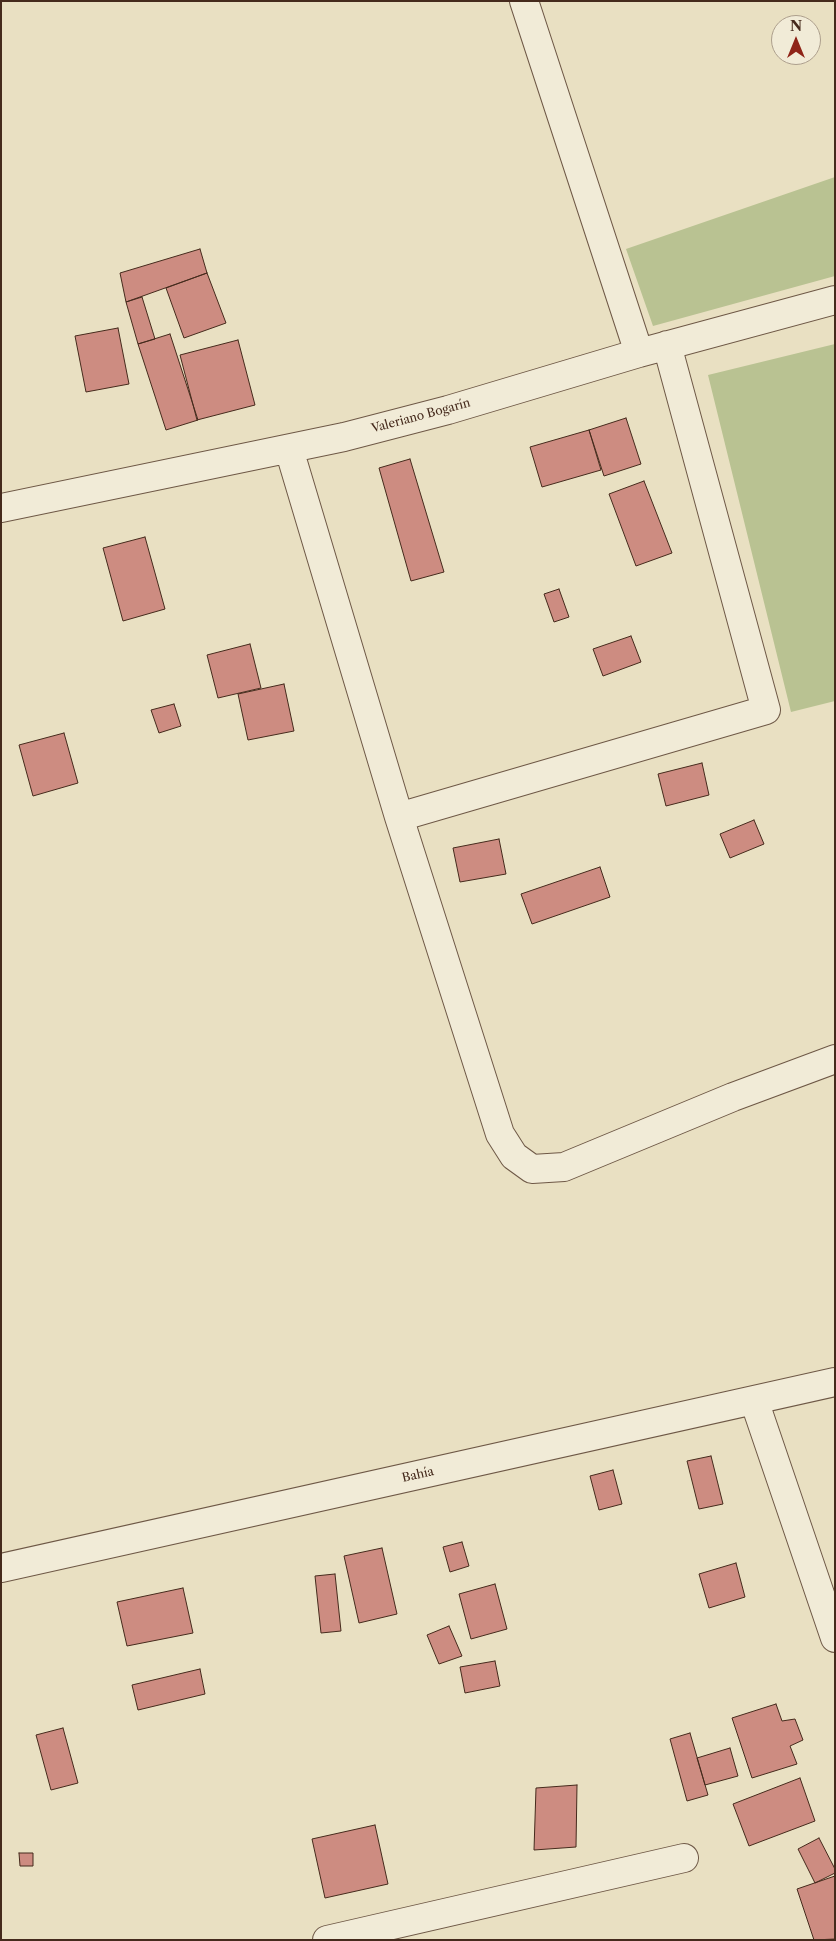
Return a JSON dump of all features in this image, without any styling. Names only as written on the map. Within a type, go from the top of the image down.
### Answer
[{"type":"street","points":[[524,1],[639,353]]},
{"type":"street","name":"Valeriano Bogarín","points":[[1,508],[344,437],[448,410],[667,345],[835,300]]},
{"type":"street","points":[[399,817],[766,710],[667,345]]},
{"type":"street","points":[[289,449],[399,817],[500,1134],[514,1156],[532,1169],[564,1167],[733,1097],[835,1059]]},
{"type":"street","name":"Bahía","points":[[1,1568],[835,1382]]},
{"type":"street","points":[[754,1400],[835,1638]]},
{"type":"street","points":[[338,1939],[684,1858]]},
{"type":"green space","points":[[835,177],[835,276],[653,326],[626,249]]},
{"type":"green space","points":[[835,344],[835,701],[791,712],[708,375]]},
{"type":"building","points":[[200,249],[207,273],[126,302],[120,273]]},
{"type":"building","points":[[207,273],[226,323],[184,338],[166,288]]},
{"type":"building","points":[[142,297],[155,339],[138,344],[126,302]]},
{"type":"building","points":[[118,328],[129,384],[86,392],[75,336]]},
{"type":"building","points":[[170,334],[198,420],[166,430],[138,344]]},
{"type":"building","points":[[238,340],[255,405],[197,420],[180,355]]},
{"type":"building","points":[[626,418],[641,464],[604,476],[589,430]]},
{"type":"building","points":[[589,430],[601,470],[542,487],[530,447]]},
{"type":"building","points":[[410,459],[444,572],[411,581],[379,468]]},
{"type":"building","points":[[644,481],[672,553],[636,566],[609,494]]},
{"type":"building","points":[[145,537],[165,609],[123,621],[103,548]]},
{"type":"building","points":[[559,589],[569,617],[554,622],[544,594]]},
{"type":"building","points":[[631,636],[641,662],[603,676],[593,649]]},
{"type":"building","points":[[250,644],[261,688],[218,698],[207,655]]},
{"type":"building","points":[[284,684],[294,731],[248,740],[238,694]]},
{"type":"building","points":[[174,704],[181,726],[159,733],[151,710]]},
{"type":"building","points":[[64,733],[78,783],[33,796],[19,745]]},
{"type":"building","points":[[702,763],[709,795],[666,806],[658,774]]},
{"type":"building","points":[[754,820],[764,844],[730,858],[720,834]]},
{"type":"building","points":[[499,839],[506,874],[460,882],[453,848]]},
{"type":"building","points":[[600,867],[610,897],[532,924],[521,894]]},
{"type":"building","points":[[711,1456],[723,1504],[699,1509],[687,1461]]},
{"type":"building","points":[[613,1470],[622,1504],[599,1510],[590,1476]]},
{"type":"building","points":[[462,1542],[469,1566],[450,1572],[443,1547]]},
{"type":"building","points":[[382,1548],[397,1614],[359,1623],[344,1556]]},
{"type":"building","points":[[736,1563],[745,1597],[709,1608],[699,1574]]},
{"type":"building","points":[[335,1574],[341,1631],[321,1633],[315,1576]]},
{"type":"building","points":[[495,1584],[507,1629],[471,1639],[459,1594]]},
{"type":"building","points":[[183,1588],[193,1633],[127,1646],[117,1602]]},
{"type":"building","points":[[449,1626],[462,1656],[439,1664],[427,1635]]},
{"type":"building","points":[[495,1661],[500,1686],[465,1693],[460,1667]]},
{"type":"building","points":[[200,1669],[205,1694],[138,1710],[132,1685]]},
{"type":"building","points":[[776,1704],[782,1721],[795,1719],[803,1740],[790,1746],[797,1764],[752,1778],[732,1718]]},
{"type":"building","points":[[63,1728],[78,1783],[51,1790],[36,1735]]},
{"type":"building","points":[[690,1733],[708,1795],[687,1801],[670,1739]]},
{"type":"building","points":[[730,1748],[738,1776],[705,1785],[697,1758]]},
{"type":"building","points":[[800,1778],[815,1821],[749,1846],[733,1804]]},
{"type":"building","points":[[577,1785],[576,1847],[534,1850],[536,1788]]},
{"type":"building","points":[[375,1825],[388,1884],[325,1898],[312,1839]]},
{"type":"building","points":[[819,1838],[835,1869],[835,1873],[815,1883],[798,1849]]},
{"type":"building","points":[[19,1853],[33,1853],[33,1866],[20,1866]]},
{"type":"building","points":[[835,1876],[835,1939],[814,1940],[797,1889]]}]
